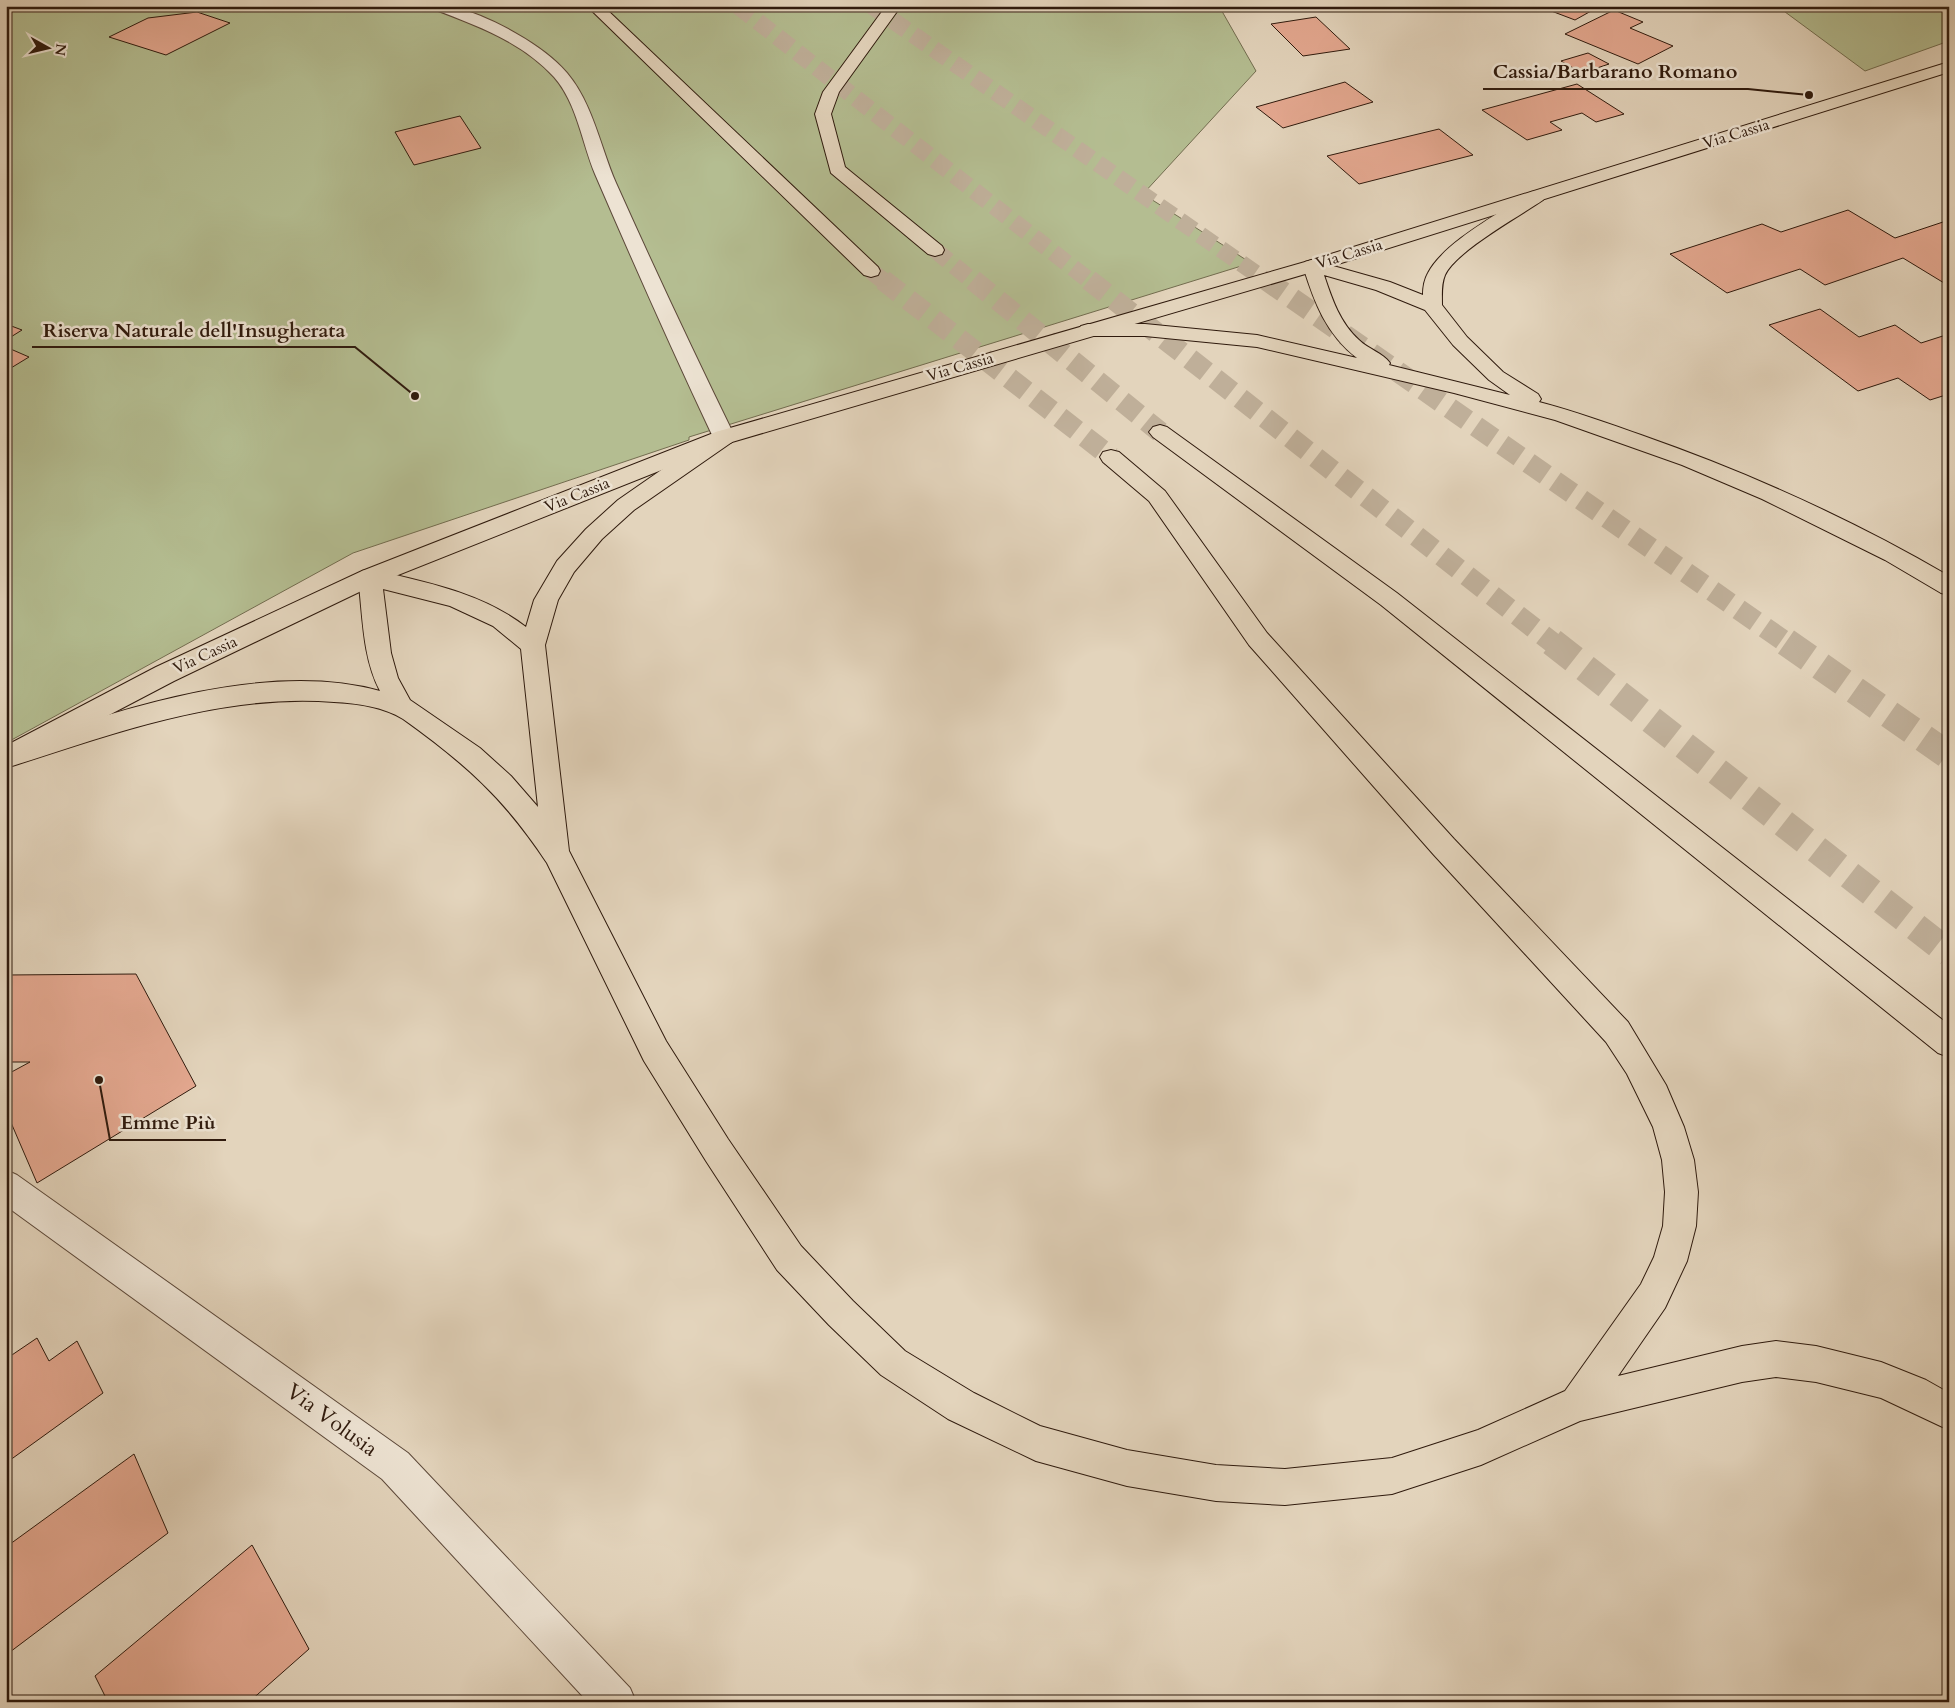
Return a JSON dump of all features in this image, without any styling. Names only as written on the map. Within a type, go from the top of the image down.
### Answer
[{"type":"main road","points":[[594,6],[871,271]]},
{"type":"main road","points":[[894,6],[831,92],[823,114],[837,169],[935,250]]},
{"type":"main road","name":"Via Cassia","points":[[6,757],[165,674],[370,578],[724,437],[1312,266],[1949,67]]},
{"type":"main road","points":[[1432,306],[1433,288],[1438,272],[1455,253],[1537,196]]},
{"type":"main road","points":[[1312,266],[1383,286],[1432,306],[1460,341],[1496,376],[1526,396],[1562,415]]},
{"type":"main road","points":[[1312,266],[1329,315],[1344,337],[1370,358],[1404,375]]},
{"type":"main road","points":[[1088,330],[1145,330],[1257,340],[1457,387],[1562,415],[1690,460],[1770,494],[1885,550],[1949,587]]},
{"type":"main road","points":[[1160,432],[1389,600],[1949,1044]]},
{"type":"main road","points":[[557,855],[533,645],[546,600],[565,567],[594,534],[626,505],[724,437]]},
{"type":"main road","points":[[1111,457],[1157,496],[1258,640],[1437,840],[1617,1032],[1638,1063],[1656,1095],[1671,1134],[1680,1168],[1682,1204],[1680,1233],[1672,1256],[1653,1296],[1578,1404]]},
{"type":"main road","points":[[401,706],[386,678],[379,653],[370,578],[464,602],[501,620],[533,645]]},
{"type":"main road","points":[[6,757],[98,727],[165,710],[242,695],[309,690],[361,695],[401,706],[444,735],[491,771],[522,805],[557,855],[655,1051],[716,1150],[790,1258],[893,1363],[961,1406],[1036,1443],[1127,1468],[1216,1483],[1285,1487],[1392,1476],[1480,1447],[1578,1404],[1742,1364],[1776,1359],[1816,1364],[1881,1380],[1913,1393],[1949,1412]]},
{"type":"street","points":[[438,6],[480,22],[524,45],[558,73],[577,98],[598,160],[724,437]]},
{"type":"street","name":"Via Volusia","points":[[6,1186],[395,1466],[616,1702]]},
{"type":"green space","points":[[6,6],[1219,6],[1256,71],[1143,194],[1251,263],[689,437],[689,440],[353,553],[6,743]]},
{"type":"green space","points":[[1777,6],[1949,6],[1949,41],[1865,71]]},
{"type":"building","points":[[1550,6],[1600,6],[1575,20],[1546,9]]},
{"type":"building","points":[[1614,10],[1643,22],[1630,28],[1673,46],[1638,64],[1565,34]]},
{"type":"building","points":[[197,12],[230,23],[166,55],[109,37],[148,18]]},
{"type":"building","points":[[1316,17],[1350,49],[1303,56],[1271,24]]},
{"type":"building","points":[[1588,53],[1609,64],[1582,73],[1561,61]]},
{"type":"building","points":[[1345,82],[1373,102],[1283,128],[1256,107]]},
{"type":"building","points":[[1577,84],[1624,114],[1596,122],[1582,113],[1550,122],[1562,130],[1527,140],[1482,110]]},
{"type":"building","points":[[460,116],[481,148],[414,165],[395,132]]},
{"type":"building","points":[[1439,129],[1473,155],[1359,184],[1327,156]]},
{"type":"building","points":[[1848,210],[1895,238],[1949,220],[1949,286],[1903,258],[1825,285],[1800,269],[1727,293],[1670,254],[1762,224],[1781,232]]},
{"type":"building","points":[[1820,309],[1859,337],[1895,325],[1921,343],[1949,334],[1949,394],[1930,400],[1898,378],[1858,391],[1769,325]]},
{"type":"building","points":[[6,324],[22,330],[6,340]]},
{"type":"building","points":[[6,347],[29,357],[6,371]]},
{"type":"building","points":[[136,974],[196,1086],[37,1183],[6,1111],[6,1075],[30,1062],[6,1062],[6,975]]},
{"type":"building","points":[[37,1338],[49,1361],[77,1341],[103,1393],[6,1463],[6,1359]]},
{"type":"building","points":[[134,1454],[168,1533],[6,1655],[6,1547]]},
{"type":"building","points":[[252,1545],[309,1649],[249,1702],[108,1702],[95,1676]]},
{"type":"tunnel","points":[[738,6],[1091,282]]},
{"type":"tunnel","points":[[872,6],[1268,282]]},
{"type":"tunnel","points":[[935,250],[974,282]]},
{"type":"tunnel","points":[[871,271],[885,282]]},
{"type":"tunnel","points":[[883,280],[1111,457]]},
{"type":"tunnel","points":[[973,280],[1160,432]]},
{"type":"tunnel","points":[[1089,280],[1553,643]]},
{"type":"tunnel","points":[[1266,280],[1787,643]]},
{"type":"tunnel","points":[[1552,642],[1949,953]]},
{"type":"tunnel","points":[[1786,642],[1949,756]]},
{"type":"place","name":"Cassia/Barbarano Romano","points":[[1809,95]]},
{"type":"place","name":"Riserva Naturale dell'Insugherata","points":[[415,396]]},
{"type":"place","name":"Emme Più","points":[[99,1080]]}]
